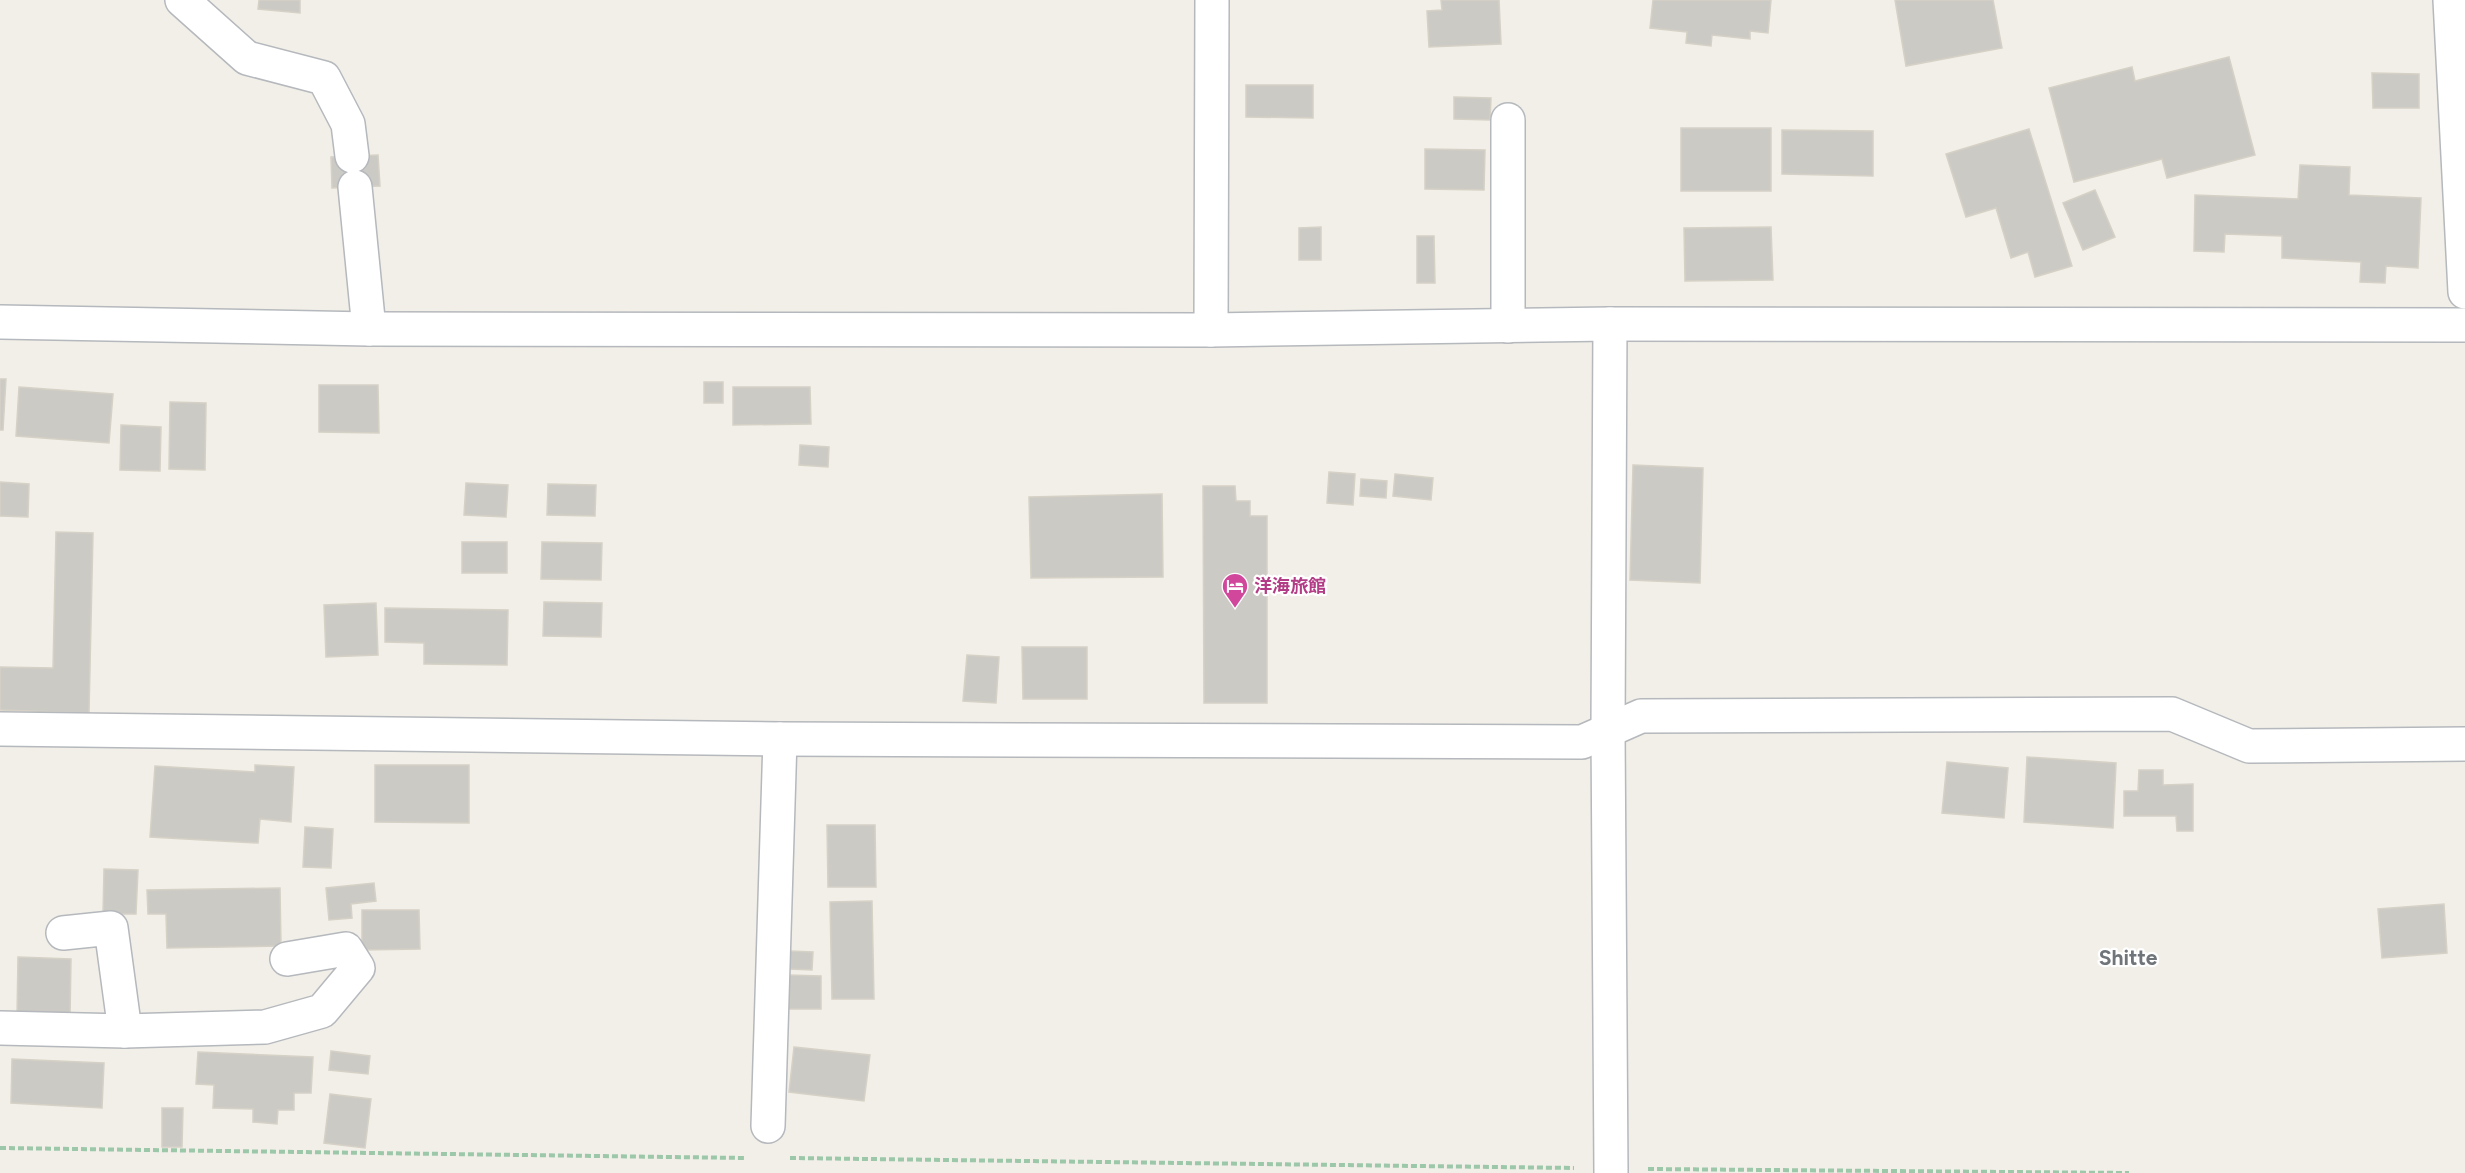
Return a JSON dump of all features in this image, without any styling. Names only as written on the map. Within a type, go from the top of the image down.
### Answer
[{"type":"street","points":[[182,0],[246,58],[324,78],[348,124],[369,329]]},
{"type":"street","points":[[1211,330],[1212,0]]},
{"type":"street","points":[[2450,0],[2465,292]]},
{"type":"street","points":[[1508,120],[1508,326]]},
{"type":"street","points":[[0,322],[369,329],[1211,330],[1610,324],[2465,325]]},
{"type":"street","points":[[1610,324],[1608,730],[1611,1171]]},
{"type":"street","points":[[0,729],[780,739],[1582,742],[1641,716],[2172,714],[2249,746],[2465,744]]},
{"type":"street","points":[[768,1126],[780,739]]},
{"type":"street","points":[[63,933],[111,928],[125,1031]]},
{"type":"street","points":[[0,1028],[125,1031],[265,1027],[322,1011],[358,968],[346,949],[287,959]]},
{"type":"path","points":[[0,1148],[752,1158]]},
{"type":"path","points":[[788,1158],[1611,1171],[2129,1173]]},
{"type":"building","points":[[259,0],[300,0],[300,13],[258,9]]},
{"type":"building","points":[[1441,0],[1499,0],[1501,44],[1429,47],[1427,11],[1442,10]]},
{"type":"building","points":[[1653,0],[1771,0],[1768,33],[1750,31],[1750,39],[1712,35],[1711,46],[1686,43],[1687,32],[1650,28]]},
{"type":"building","points":[[1895,0],[1993,0],[2002,48],[1906,66]]},
{"type":"building","points":[[2229,57],[2255,155],[2167,178],[2162,159],[2074,182],[2049,88],[2132,67],[2135,81]]},
{"type":"building","points":[[2372,73],[2419,74],[2419,108],[2373,108]]},
{"type":"building","points":[[1246,85],[1313,85],[1313,118],[1246,117]]},
{"type":"building","points":[[1454,97],[1491,98],[1490,120],[1454,119]]},
{"type":"building","points":[[1681,128],[1771,128],[1771,191],[1681,191]]},
{"type":"building","points":[[2029,129],[2072,266],[2035,277],[2028,252],[2011,258],[1996,208],[1966,217],[1946,154]]},
{"type":"building","points":[[1782,130],[1873,131],[1873,176],[1782,174]]},
{"type":"building","points":[[1425,149],[1485,150],[1484,190],[1425,189]]},
{"type":"building","points":[[378,155],[380,186],[332,188],[331,157]]},
{"type":"building","points":[[2300,165],[2350,167],[2349,195],[2421,198],[2418,268],[2386,266],[2385,283],[2360,282],[2361,262],[2282,258],[2282,236],[2225,234],[2224,252],[2194,251],[2195,195],[2298,199]]},
{"type":"building","points":[[2095,190],[2115,237],[2083,250],[2063,203]]},
{"type":"building","points":[[1321,227],[1321,260],[1299,260],[1299,228]]},
{"type":"building","points":[[1771,227],[1773,280],[1685,281],[1684,228]]},
{"type":"building","points":[[1417,236],[1434,236],[1435,283],[1417,283]]},
{"type":"building","points":[[0,379],[6,379],[3,430],[0,430]]},
{"type":"building","points":[[704,382],[723,382],[723,403],[704,403]]},
{"type":"building","points":[[319,385],[378,385],[379,433],[319,432]]},
{"type":"building","points":[[19,387],[113,394],[109,443],[16,436]]},
{"type":"building","points":[[733,387],[810,387],[811,424],[733,425]]},
{"type":"building","points":[[170,402],[206,403],[205,470],[169,469]]},
{"type":"building","points":[[121,425],[161,427],[160,471],[120,470]]},
{"type":"building","points":[[800,445],[829,447],[828,467],[799,465]]},
{"type":"building","points":[[1633,465],[1703,468],[1700,583],[1630,580]]},
{"type":"building","points":[[1329,472],[1355,474],[1353,505],[1327,503]]},
{"type":"building","points":[[1395,474],[1433,478],[1431,500],[1393,496]]},
{"type":"building","points":[[1361,479],[1387,481],[1386,498],[1360,496]]},
{"type":"building","points":[[0,482],[29,484],[28,517],[0,516]]},
{"type":"building","points":[[466,483],[508,485],[506,517],[464,515]]},
{"type":"building","points":[[548,484],[596,485],[595,516],[547,515]]},
{"type":"building","name":"洋海旅館","points":[[1203,486],[1235,486],[1236,501],[1250,501],[1250,516],[1267,516],[1267,703],[1204,703]]},
{"type":"building","points":[[1162,494],[1163,577],[1031,578],[1029,497]]},
{"type":"building","points":[[56,532],[93,533],[89,713],[0,710],[0,667],[53,668]]},
{"type":"building","points":[[462,542],[507,542],[507,573],[462,573]]},
{"type":"building","points":[[542,542],[602,543],[601,580],[541,579]]},
{"type":"building","points":[[544,602],[602,603],[601,637],[543,636]]},
{"type":"building","points":[[376,603],[378,655],[326,657],[324,605]]},
{"type":"building","points":[[385,608],[508,610],[507,665],[424,664],[424,643],[385,642]]},
{"type":"building","points":[[1022,647],[1087,647],[1087,699],[1023,699]]},
{"type":"building","points":[[967,655],[999,657],[996,703],[963,701]]},
{"type":"building","points":[[2027,757],[2116,763],[2113,828],[2024,822]]},
{"type":"building","points":[[1947,762],[2008,768],[2004,818],[1942,813]]},
{"type":"building","points":[[255,765],[294,767],[291,822],[260,819],[258,843],[150,837],[155,766],[255,772]]},
{"type":"building","points":[[375,765],[469,765],[469,823],[375,822]]},
{"type":"building","points":[[2139,770],[2163,770],[2163,785],[2193,784],[2193,831],[2177,831],[2176,816],[2124,816],[2124,791],[2138,791]]},
{"type":"building","points":[[827,825],[875,825],[876,887],[828,887]]},
{"type":"building","points":[[305,827],[333,829],[331,868],[303,867]]},
{"type":"building","points":[[104,869],[138,870],[136,914],[103,914]]},
{"type":"building","points":[[374,883],[376,901],[351,904],[352,918],[329,920],[326,888]]},
{"type":"building","points":[[280,888],[281,946],[167,948],[166,914],[148,914],[147,890]]},
{"type":"building","points":[[872,901],[874,999],[832,999],[830,902]]},
{"type":"building","points":[[2444,904],[2447,953],[2382,958],[2378,909]]},
{"type":"building","points":[[362,910],[419,910],[420,949],[362,950]]},
{"type":"building","points":[[790,951],[813,952],[812,970],[789,969]]},
{"type":"building","points":[[18,957],[71,959],[70,1017],[17,1016]]},
{"type":"building","points":[[788,975],[821,976],[821,1009],[788,1009]]},
{"type":"building","points":[[794,1047],[870,1055],[864,1101],[789,1092]]},
{"type":"building","points":[[331,1051],[370,1056],[368,1074],[329,1070]]},
{"type":"building","points":[[198,1052],[313,1057],[311,1093],[294,1093],[294,1110],[278,1110],[277,1124],[253,1122],[253,1109],[213,1108],[214,1085],[196,1084]]},
{"type":"building","points":[[12,1059],[104,1063],[102,1108],[11,1103]]},
{"type":"building","points":[[330,1094],[371,1099],[365,1148],[324,1143]]},
{"type":"building","points":[[162,1108],[183,1108],[182,1147],[162,1147]]},
{"type":"place","name":"洋海旅館","points":[[1235,609]]},
{"type":"district","name":"Shitte","points":[[2128,957]]}]
